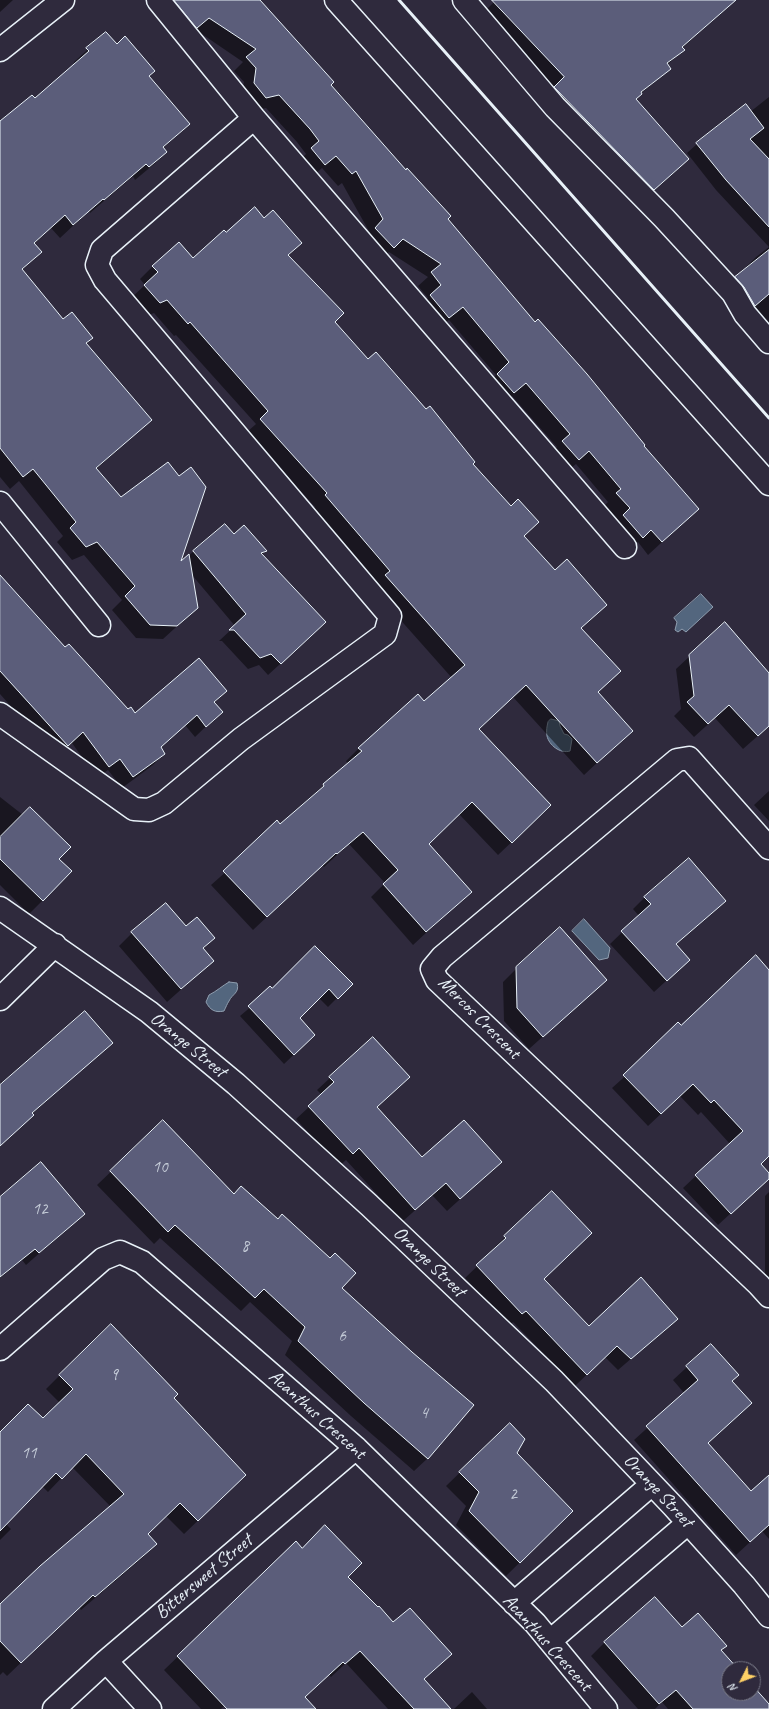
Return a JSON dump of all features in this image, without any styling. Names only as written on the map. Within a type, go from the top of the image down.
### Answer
[{"type":"street","points":[[0,50],[63,0]]},
{"type":"street","points":[[158,0],[254,118],[625,547]]},
{"type":"street","points":[[336,0],[769,484]]},
{"type":"street","points":[[464,0],[555,107],[664,218],[733,293],[744,314],[769,342]]},
{"type":"street","points":[[0,714],[134,809],[149,810],[164,803],[241,739],[385,634],[390,616],[105,280],[97,265],[102,250],[254,118]]},
{"type":"street","points":[[0,503],[99,625]]},
{"type":"street","name":"Mercos Crescent","points":[[769,848],[689,758],[677,760],[442,957],[432,969],[437,980],[769,1296]]},
{"type":"street","name":"Orange Street","points":[[0,908],[149,1012],[236,1084],[369,1205],[554,1381],[688,1523],[744,1585],[769,1616]]},
{"type":"street","points":[[0,999],[55,945]]},
{"type":"street","name":"Acanthus Crescent","points":[[0,1349],[103,1260],[120,1252],[142,1262],[356,1448],[535,1623],[606,1709]]},
{"type":"street","name":"Bittersweet Street","points":[[54,1709],[106,1661],[356,1448]]},
{"type":"street","points":[[514,1603],[651,1485]]},
{"type":"street","points":[[550,1641],[688,1523]]},
{"type":"street","points":[[106,1661],[150,1709]]},
{"type":"water","points":[[701,594],[713,607],[686,632],[682,629],[678,632],[675,630],[677,622],[674,618]]},
{"type":"water","points":[[551,719],[559,721],[564,734],[568,735],[572,739],[570,751],[566,752],[559,750],[550,743],[547,736],[547,730],[548,722]]},
{"type":"water","points":[[584,919],[610,948],[608,958],[599,960],[572,931]]},
{"type":"water","points":[[229,982],[237,983],[237,991],[230,999],[224,1011],[218,1012],[213,1010],[206,1002],[209,995]]},
{"type":"building","points":[[174,0],[260,0],[334,82],[331,85],[406,170],[407,168],[451,216],[448,219],[535,322],[538,319],[587,374],[645,445],[644,446],[699,509],[662,542],[651,530],[643,538],[623,515],[630,508],[616,493],[621,489],[589,451],[579,460],[562,441],[570,434],[526,383],[514,393],[497,374],[509,362],[463,307],[449,318],[430,295],[441,285],[431,272],[441,264],[403,239],[394,248],[375,228],[383,219],[356,171],[352,174],[336,156],[325,165],[311,148],[319,141],[310,129],[279,95],[266,98],[254,83],[256,68],[246,57],[256,49],[209,18],[197,28]]},
{"type":"building","points":[[492,0],[736,0],[682,47],[685,50],[667,63],[671,69],[641,92],[642,94],[636,99],[689,159],[654,190],[554,87],[564,77]]},
{"type":"building","points":[[106,32],[117,44],[125,36],[155,71],[149,76],[190,124],[163,147],[167,152],[149,167],[146,164],[73,225],[65,215],[34,243],[42,252],[22,269],[63,319],[72,312],[93,338],[86,343],[152,420],[96,468],[121,497],[168,462],[179,476],[191,467],[206,487],[181,561],[189,554],[198,608],[177,626],[150,625],[125,596],[135,586],[97,542],[86,547],[70,528],[76,522],[33,469],[23,477],[0,448],[0,121],[32,95],[35,98],[89,51],[86,48]]},
{"type":"building","points":[[746,104],[764,128],[750,139],[769,159],[769,227],[726,180],[696,143]]},
{"type":"building","points":[[255,207],[264,218],[273,210],[302,243],[288,255],[344,313],[335,322],[368,359],[376,352],[426,409],[430,406],[475,462],[473,464],[511,506],[518,499],[539,522],[524,536],[555,570],[567,559],[607,605],[581,628],[621,671],[598,692],[633,731],[597,763],[526,685],[479,729],[551,805],[512,843],[472,802],[429,844],[472,892],[426,932],[383,884],[398,870],[363,832],[337,854],[336,853],[267,917],[223,871],[277,820],[280,824],[324,786],[323,784],[362,751],[358,748],[418,694],[424,701],[465,665],[385,575],[390,571],[325,495],[327,493],[260,419],[268,411],[190,322],[188,324],[167,300],[160,303],[144,285],[158,272],[152,266],[179,242],[193,258],[224,230],[226,232]]},
{"type":"building","points":[[769,250],[769,294],[755,306],[744,287],[735,277]]},
{"type":"building","points":[[225,524],[234,534],[244,525],[267,551],[261,553],[326,622],[281,664],[271,654],[260,658],[234,630],[229,630],[246,614],[193,551]]},
{"type":"building","points":[[0,575],[65,647],[69,644],[128,709],[131,707],[135,713],[199,658],[227,691],[214,702],[223,712],[206,727],[197,715],[161,747],[165,754],[133,777],[120,759],[109,767],[83,732],[68,746],[0,671]]},
{"type":"building","points":[[725,622],[769,673],[769,726],[758,736],[729,705],[708,724],[687,702],[694,696],[689,655]]},
{"type":"building","points":[[30,807],[71,847],[59,859],[72,871],[43,901],[0,859],[0,837]]},
{"type":"building","points":[[689,858],[726,901],[676,944],[690,960],[667,981],[621,931],[651,904],[644,897]]},
{"type":"building","points":[[166,903],[186,926],[197,917],[215,938],[203,948],[214,961],[181,989],[131,932]]},
{"type":"building","points":[[560,927],[607,980],[543,1037],[517,1008],[516,967]]},
{"type":"building","points":[[315,946],[353,984],[338,999],[329,989],[300,1018],[315,1035],[294,1055],[248,1006],[270,986],[272,988]]},
{"type":"building","points":[[756,955],[769,970],[769,1156],[761,1164],[769,1173],[769,1179],[731,1214],[695,1175],[743,1131],[714,1100],[711,1103],[693,1084],[661,1114],[623,1075],[678,1022],[681,1025]]},
{"type":"building","points":[[85,1011],[113,1043],[32,1113],[34,1115],[0,1146],[0,1085]]},
{"type":"building","points":[[373,1037],[410,1077],[377,1107],[422,1157],[464,1120],[502,1162],[460,1199],[446,1183],[415,1210],[359,1148],[353,1154],[308,1106],[334,1082],[329,1077]]},
{"type":"building","points":[[163,1120],[234,1194],[241,1186],[278,1219],[282,1214],[330,1258],[335,1253],[356,1273],[342,1288],[412,1352],[474,1405],[428,1459],[364,1403],[298,1341],[305,1327],[264,1289],[255,1298],[175,1225],[168,1232],[110,1171]]},
{"type":"building","points":[[41,1162],[85,1214],[39,1253],[35,1249],[0,1277],[0,1197]]},
{"type":"building","points":[[552,1191],[592,1233],[544,1279],[589,1326],[641,1277],[678,1319],[631,1359],[617,1346],[587,1375],[526,1311],[522,1314],[476,1265],[506,1238],[504,1236]]},
{"type":"building","points":[[111,1324],[178,1394],[174,1398],[246,1475],[198,1521],[180,1503],[148,1534],[157,1544],[95,1597],[93,1595],[21,1663],[0,1641],[0,1604],[40,1566],[124,1494],[86,1454],[62,1479],[56,1473],[0,1531],[0,1432],[28,1404],[43,1418],[73,1389],[59,1375]]},
{"type":"building","points":[[711,1344],[739,1375],[732,1381],[752,1403],[708,1443],[751,1491],[769,1475],[769,1525],[750,1542],[646,1426],[698,1380],[686,1366]]},
{"type":"building","points":[[510,1423],[525,1439],[517,1453],[573,1511],[520,1563],[469,1511],[479,1492],[459,1472]]},
{"type":"building","points":[[325,1525],[362,1563],[348,1577],[378,1607],[379,1606],[393,1622],[410,1608],[452,1654],[424,1679],[451,1709],[414,1709],[360,1651],[345,1664],[343,1662],[305,1697],[316,1709],[227,1709],[177,1656],[296,1541],[302,1548]]},
{"type":"building","points":[[655,1597],[682,1627],[698,1613],[727,1646],[721,1650],[731,1661],[721,1661],[721,1701],[761,1701],[761,1695],[769,1704],[769,1709],[693,1709],[676,1690],[659,1704],[604,1642]]},
{"type":"railway","points":[[399,0],[769,418]]}]
